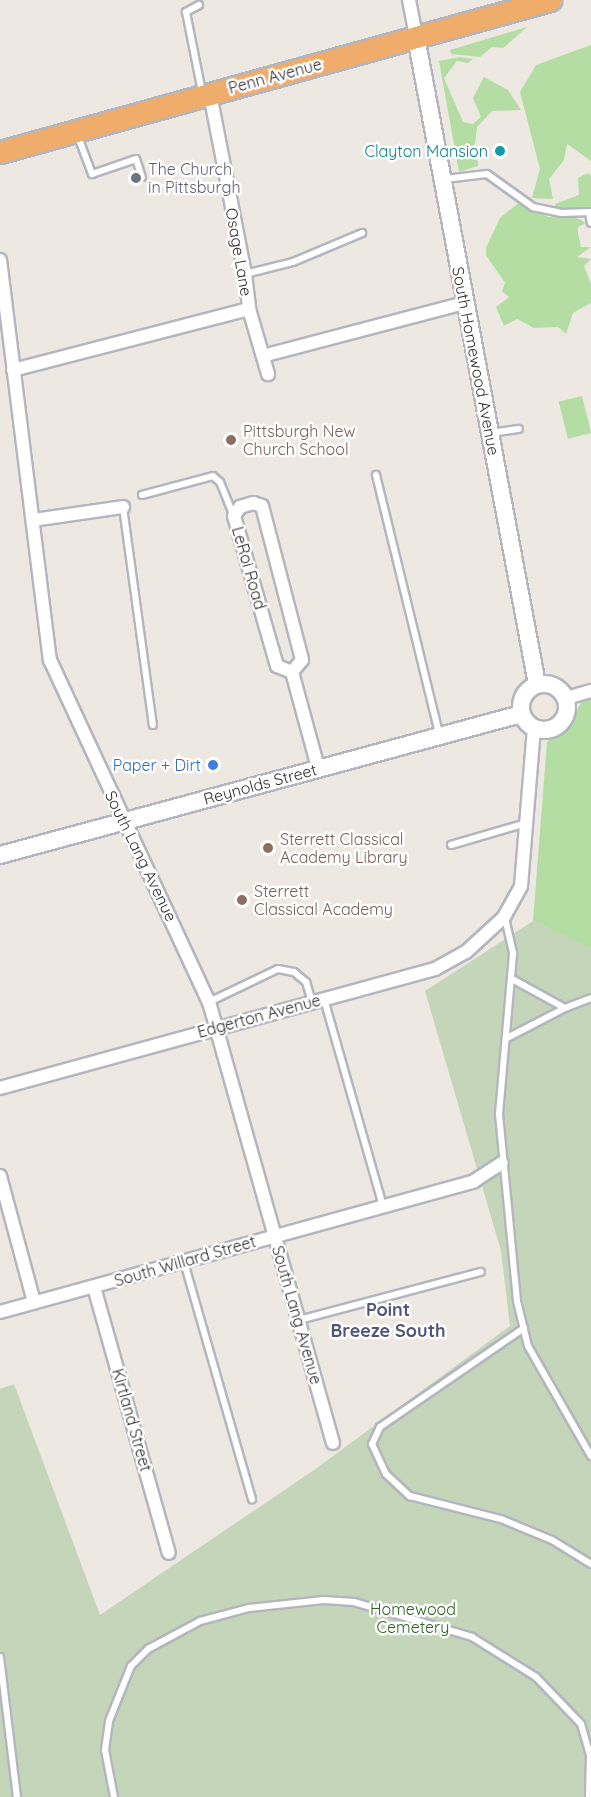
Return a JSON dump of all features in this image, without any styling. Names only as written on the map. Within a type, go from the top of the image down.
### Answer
[{"type":"highway","name":"Penn Avenue","points":[[0,152],[550,0]]},
{"type":"street","points":[[409,0],[416,37]]},
{"type":"street","name":"South Homewood Avenue","points":[[416,37],[537,684]]},
{"type":"street","name":"Osage Lane","points":[[206,95],[245,274],[249,309],[268,374]]},
{"type":"street","name":"South Lang Avenue","points":[[0,260],[5,341],[13,370],[50,660],[209,1002],[218,1027],[333,1443]]},
{"type":"street","points":[[270,354],[465,303]]},
{"type":"street","points":[[13,370],[249,309]]},
{"type":"street","name":"LeRoi Road","points":[[253,503],[262,506],[302,660],[292,672],[277,666],[234,516],[240,507],[253,503]]},
{"type":"street","points":[[33,520],[123,507]]},
{"type":"street","name":"LeRoi Road","points":[[292,672],[318,768]]},
{"type":"street","points":[[537,684],[550,684],[566,698],[567,713],[559,725],[543,731],[534,728],[521,714],[522,698],[537,684]]},
{"type":"street","points":[[566,698],[591,691]]},
{"type":"street","name":"Reynolds Street","points":[[0,855],[521,714]]},
{"type":"street","points":[[504,917],[521,886],[534,728]]},
{"type":"street","name":"Edgerton Avenue","points":[[0,1088],[435,969],[466,952],[504,917]]},
{"type":"street","name":"South Willard Street","points":[[0,1312],[474,1181],[502,1163]]},
{"type":"street","points":[[0,1176],[34,1302]]},
{"type":"street","name":"Kirtland Street","points":[[94,1287],[169,1552]]},
{"type":"lane","points":[[199,5],[186,12],[206,95]]},
{"type":"lane","points":[[75,131],[92,174],[136,159],[142,177]]},
{"type":"lane","points":[[442,180],[487,174],[533,207],[561,213],[590,213],[591,223]]},
{"type":"lane","points":[[245,274],[293,262],[363,233]]},
{"type":"lane","points":[[490,433],[519,429]]},
{"type":"lane","points":[[376,475],[439,735]]},
{"type":"lane","points":[[142,495],[213,476],[220,482],[234,516]]},
{"type":"lane","points":[[123,507],[153,725]]},
{"type":"lane","points":[[451,845],[527,823]]},
{"type":"lane","points":[[504,917],[513,954],[499,1114],[517,1300],[528,1346],[591,1456]]},
{"type":"lane","points":[[209,1002],[278,969],[294,972],[306,982],[318,1000],[383,1206]]},
{"type":"lane","points":[[512,980],[565,1008]]},
{"type":"lane","points":[[507,1038],[565,1008],[591,998]]},
{"type":"lane","points":[[184,1263],[252,1499]]},
{"type":"lane","points":[[299,1320],[481,1272]]},
{"type":"lane","points":[[524,1328],[380,1427],[372,1444],[386,1474],[410,1496],[501,1519],[552,1540],[591,1564]]},
{"type":"lane","points":[[114,1797],[105,1750],[109,1721],[131,1666],[148,1649],[200,1621],[249,1608],[324,1600],[354,1602],[472,1637],[536,1677],[581,1724],[590,1755],[589,1797]]},
{"type":"lane","points":[[0,1657],[17,1797]]},
{"type":"green space","points":[[527,27],[503,48],[492,47],[480,57],[451,54],[450,50]]},
{"type":"green space","points":[[591,45],[591,161],[567,144],[564,160],[549,179],[553,199],[532,198],[540,169],[520,92],[536,65]]},
{"type":"green space","points":[[460,57],[473,59],[468,63],[457,61],[444,78],[463,122],[473,124],[481,117],[473,98],[484,77],[508,90],[521,110],[492,111],[477,127],[475,144],[466,154],[478,161],[478,166],[459,172],[439,61]]},
{"type":"green space","points":[[588,173],[591,176],[591,208],[556,210],[555,204],[579,195],[578,178]]},
{"type":"green space","points":[[520,202],[548,217],[577,218],[586,223],[578,227],[578,234],[581,247],[591,247],[577,257],[591,259],[584,266],[591,284],[591,303],[573,313],[566,334],[558,327],[534,328],[517,319],[504,326],[496,307],[509,297],[502,291],[505,283],[486,255],[486,248],[500,218]]},
{"type":"green space","points":[[582,396],[591,433],[568,439],[559,402]]},
{"type":"green space","points":[[591,699],[591,954],[579,943],[533,921],[547,742],[568,726],[582,701]]},
{"type":"green space","name":"Homewood Cemetery","points":[[533,921],[591,948],[591,1797],[0,1797],[0,1389],[14,1384],[100,1615],[314,1470],[510,1326],[501,1251],[425,991]]},
{"type":"place","name":"Clayton Mansion","points":[[500,151]]},
{"type":"place","name":"The Church in Pittsburgh","points":[[136,178]]},
{"type":"place","name":"Pittsburgh New Church School","points":[[231,440]]},
{"type":"place","name":"Paper + Dirt","points":[[213,765]]},
{"type":"place","name":"Sterrett Classical Academy Library","points":[[268,848]]},
{"type":"place","name":"Sterrett Classical Academy","points":[[242,900]]},
{"type":"district","name":"Point Breeze South","points":[[388,1321]]}]
